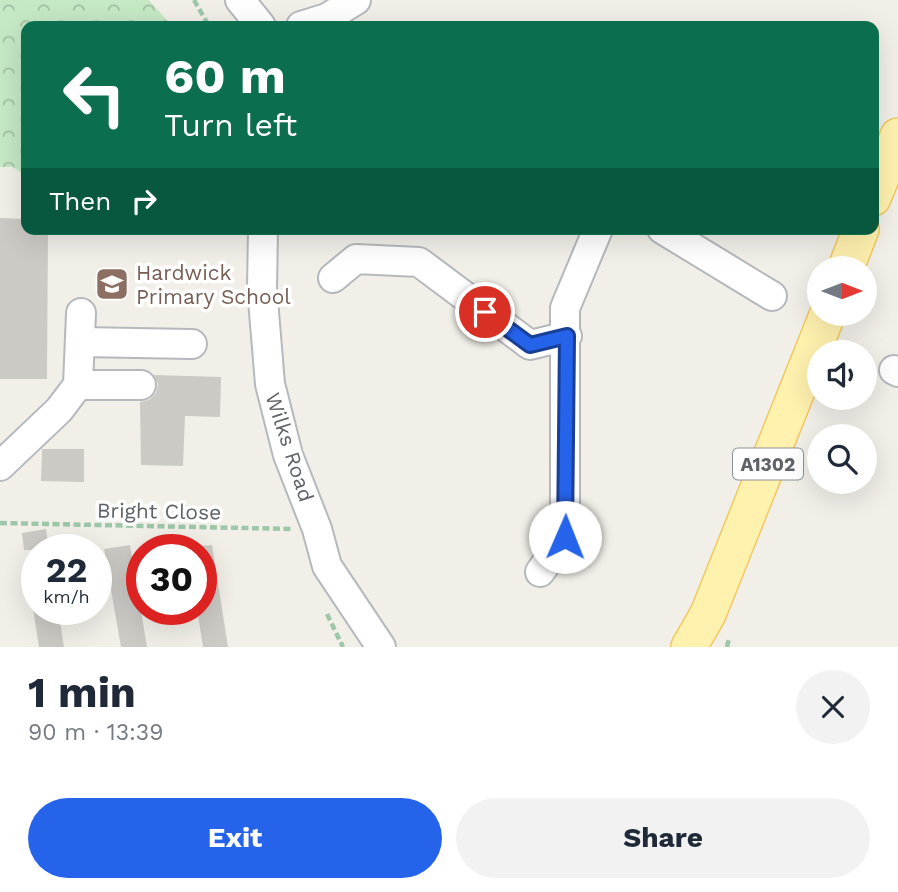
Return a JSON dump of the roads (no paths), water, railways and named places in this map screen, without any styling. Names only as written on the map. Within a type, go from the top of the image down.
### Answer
[{"type":"main road","points":[[879,183],[898,136]]},
{"type":"main road","points":[[851,256],[859,235]]},
{"type":"main road","name":"A1302","points":[[690,647],[706,631],[823,326]]},
{"type":"street","points":[[240,0],[257,21]]},
{"type":"street","points":[[324,21],[356,0]]},
{"type":"street","name":"Wilks Road","points":[[263,235],[262,288],[270,384],[288,455],[317,529],[327,566],[381,647]]},
{"type":"street","points":[[540,572],[565,537],[565,308],[595,235]]},
{"type":"street","points":[[672,235],[772,296]]},
{"type":"street","points":[[333,278],[356,259],[419,262],[530,345],[567,336]]},
{"type":"street","points":[[0,466],[59,410],[78,385],[81,313]]},
{"type":"street","points":[[81,342],[192,344]]},
{"type":"street","points":[[78,385],[141,385]]},
{"type":"place","name":"Hardwick Primary School","points":[[112,284]]}]
